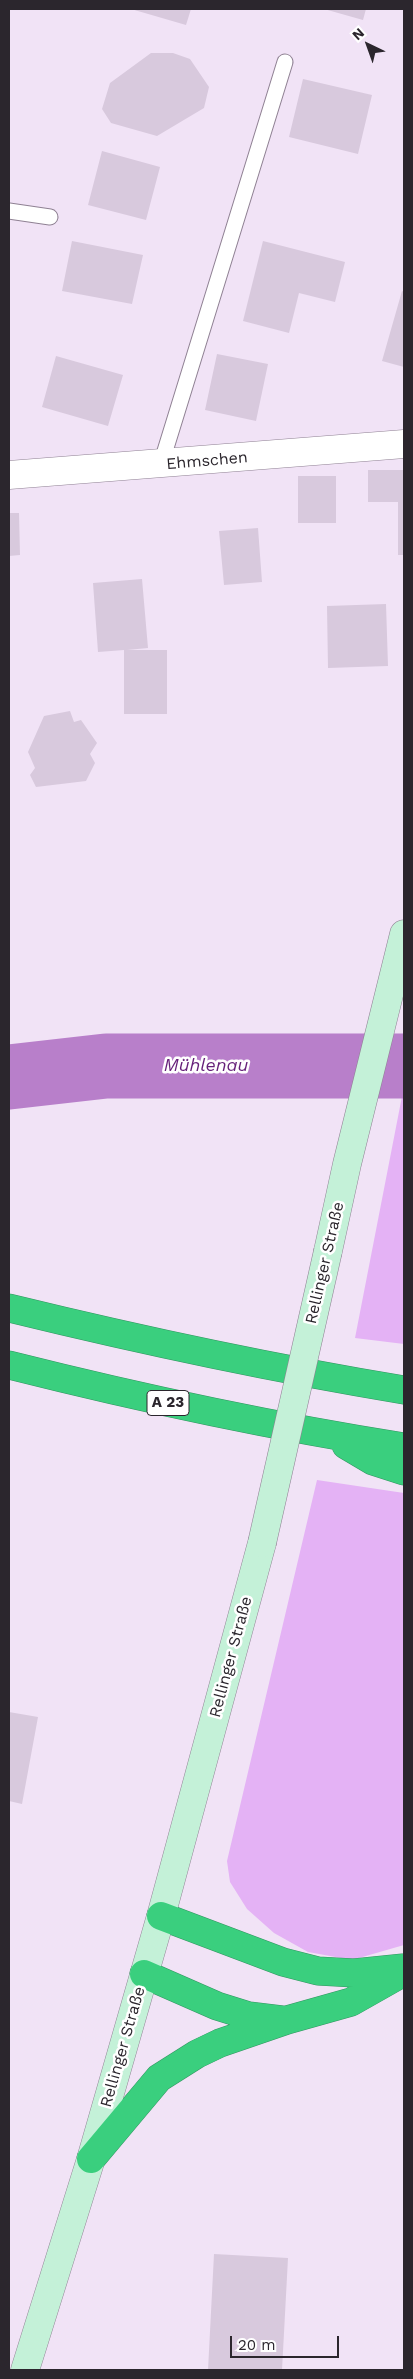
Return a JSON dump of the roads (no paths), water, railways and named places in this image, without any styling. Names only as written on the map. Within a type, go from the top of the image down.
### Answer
[{"type":"highway","points":[[9,1308],[142,1340],[296,1372],[404,1390]]},
{"type":"highway","name":"A 23","points":[[9,1365],[130,1396],[329,1435],[404,1447]]},
{"type":"highway","points":[[296,1372],[404,1374]]},
{"type":"highway","points":[[329,1435],[373,1461],[404,1471]]},
{"type":"highway","points":[[161,1916],[283,1962],[318,1971],[354,1973],[404,1968]]},
{"type":"highway","points":[[91,2159],[159,2078],[197,2054],[220,2043],[287,2020],[351,2002],[404,1972]]},
{"type":"highway","points":[[144,1974],[217,2006],[249,2016],[287,2020]]},
{"type":"street","name":"Ehmschen","points":[[9,475],[404,444]]},
{"type":"street","name":"Rellinger Straße","points":[[25,2370],[91,2159],[161,1916],[262,1543],[347,1164],[404,934]]},
{"type":"lane","points":[[161,464],[285,62]]},
{"type":"lane","points":[[9,211],[50,217]]},
{"type":"waterway","name":"Mühlenau","points":[[9,1077],[106,1066],[404,1066]]}]
